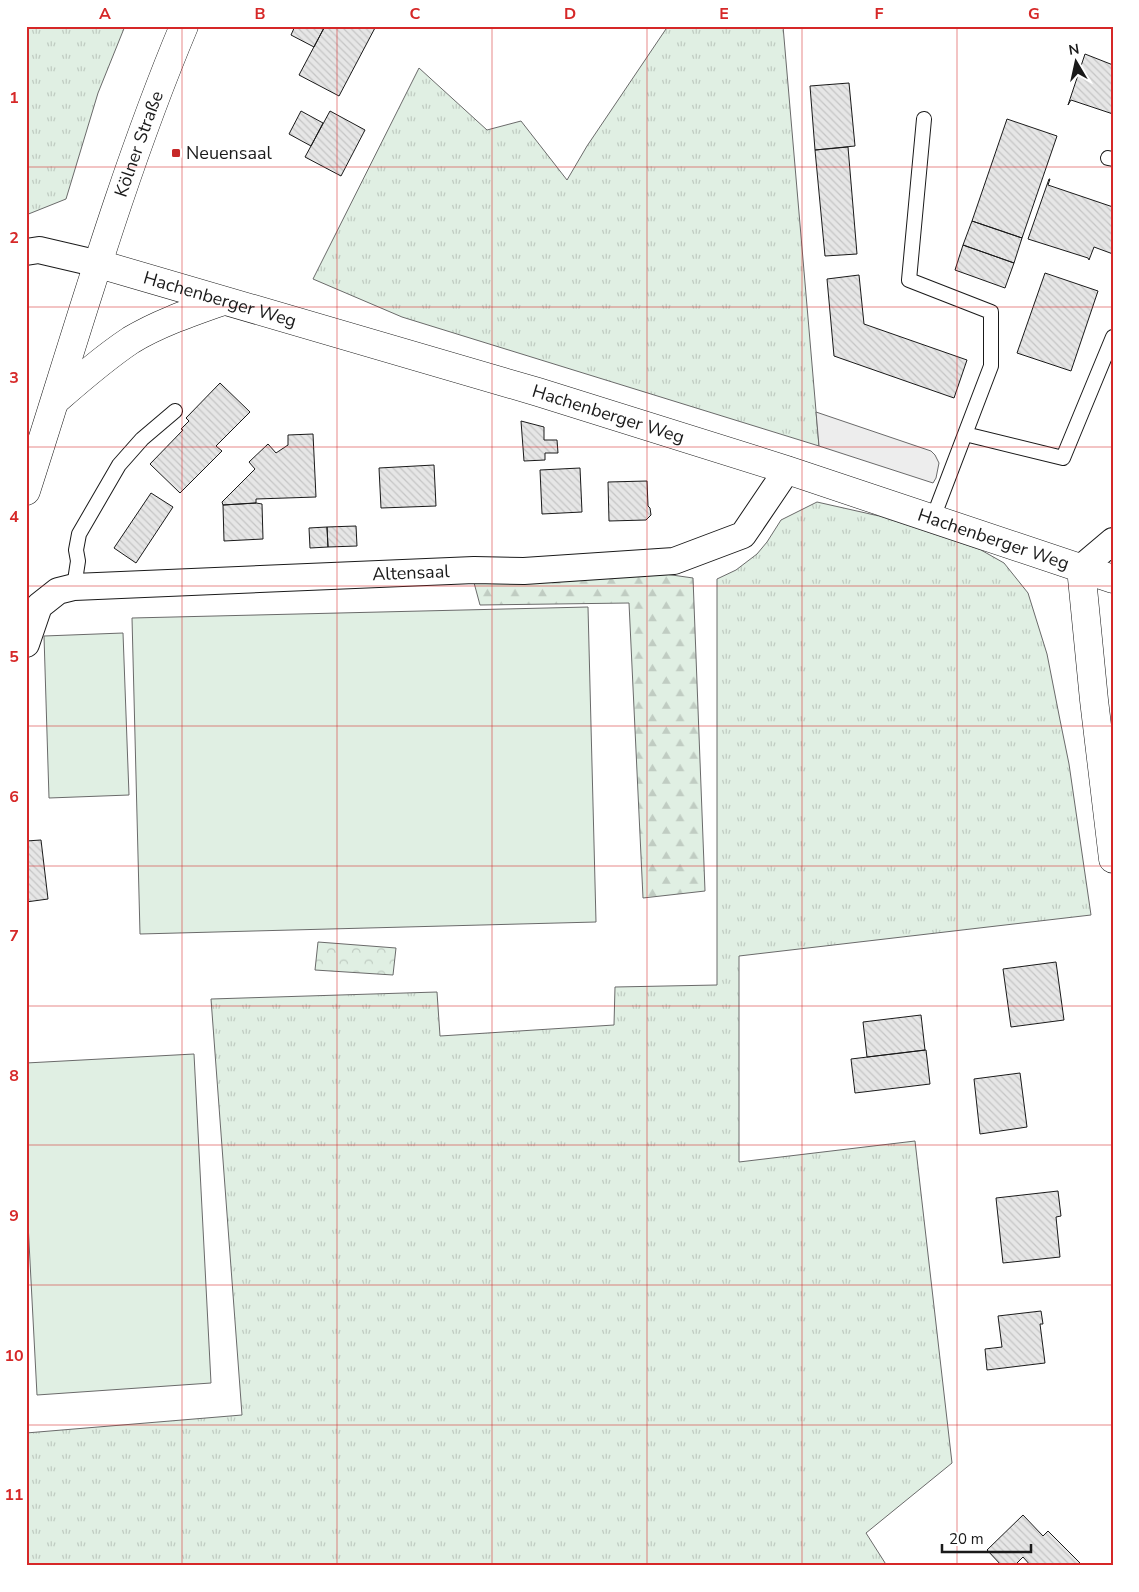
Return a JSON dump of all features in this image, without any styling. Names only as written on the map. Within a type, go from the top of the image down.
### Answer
[{"type":"street","name":"Kölner Straße","points":[[26,491],[152,105],[184,26]]},
{"type":"street","points":[[26,252],[39,250],[99,264]]},
{"type":"street","name":"Hachenberger Weg","points":[[99,264],[538,392],[787,470],[1113,579]]},
{"type":"street","points":[[55,401],[87,373],[132,340],[170,321],[223,301]]},
{"type":"street","name":"Altensaal","points":[[26,644],[39,606],[58,591],[74,586],[474,570],[524,570],[674,561],[743,535],[787,470]]},
{"type":"street","points":[[1113,541],[1081,568],[1094,700],[1113,859]]},
{"type":"lane","points":[[924,118],[909,280],[991,312],[991,366],[933,518]]},
{"type":"lane","points":[[965,434],[1063,458],[1113,337]]},
{"type":"lane","points":[[74,586],[78,561],[76,550],[80,534],[119,465],[142,439],[175,412]]},
{"type":"green space","points":[[26,26],[125,26],[98,93],[66,199],[26,215]]},
{"type":"green space","points":[[668,26],[783,26],[819,446],[402,317],[313,279],[419,68],[487,130],[521,121],[567,180],[587,146]]},
{"type":"green space","points":[[817,502],[879,516],[981,550],[1004,563],[1028,593],[1047,654],[1069,764],[1091,915],[739,956],[739,1162],[915,1141],[952,1463],[866,1533],[887,1566],[26,1566],[26,1433],[242,1415],[211,999],[437,992],[440,1036],[614,1025],[615,987],[717,985],[717,579],[736,570],[757,554],[781,520]]},
{"type":"green space","points":[[658,573],[693,578],[705,891],[643,898],[629,603],[480,605],[473,579]]},
{"type":"green space","points":[[588,607],[596,922],[140,934],[132,618]]},
{"type":"green space","points":[[123,633],[129,795],[49,798],[44,636]]},
{"type":"green space","points":[[318,942],[396,948],[393,975],[315,970]]},
{"type":"green space","points":[[194,1054],[211,1383],[37,1395],[26,1185],[26,1063]]},
{"type":"shaded area","points":[[816,412],[931,451],[939,463],[936,478],[933,483],[819,446]]},
{"type":"building","points":[[295,26],[325,26],[314,47],[291,35]]},
{"type":"building","points":[[325,26],[376,26],[339,96],[299,75]]},
{"type":"building","points":[[1085,54],[1113,65],[1113,114],[1071,100],[1068,105]]},
{"type":"building","points":[[849,83],[855,146],[815,150],[810,86]]},
{"type":"building","points":[[301,111],[323,123],[311,146],[289,134]]},
{"type":"building","points":[[330,111],[365,130],[341,176],[305,157]]},
{"type":"building","points":[[1007,119],[1057,136],[1022,238],[972,221]]},
{"type":"building","points":[[848,147],[857,254],[825,256],[815,150]]},
{"type":"building","points":[[1049,179],[1048,185],[1113,207],[1113,254],[1094,247],[1089,260],[1088,258],[1028,239]]},
{"type":"building","points":[[972,221],[1022,238],[1014,263],[963,245]]},
{"type":"building","points":[[963,245],[1014,263],[1005,288],[955,270]]},
{"type":"building","points":[[1045,273],[1098,291],[1071,371],[1017,353]]},
{"type":"building","points":[[859,275],[864,324],[967,360],[954,398],[834,356],[827,279]]},
{"type":"building","points":[[220,383],[250,412],[216,446],[222,451],[180,493],[150,464],[183,430],[181,429],[189,421],[186,418]]},
{"type":"building","points":[[521,421],[544,427],[544,440],[557,440],[558,453],[545,453],[545,460],[524,461]]},
{"type":"building","points":[[313,434],[316,497],[256,499],[256,503],[223,505],[222,502],[255,469],[249,462],[268,444],[276,453],[288,445],[288,435]]},
{"type":"building","points":[[434,465],[436,506],[381,508],[379,468]]},
{"type":"building","points":[[580,468],[582,512],[542,514],[540,470]]},
{"type":"building","points":[[647,481],[648,506],[651,515],[646,520],[609,521],[608,482]]},
{"type":"building","points":[[151,493],[173,507],[136,563],[114,548]]},
{"type":"building","points":[[262,504],[263,539],[224,541],[223,505]]},
{"type":"building","points":[[356,526],[357,546],[328,547],[327,527]]},
{"type":"building","points":[[327,527],[328,547],[310,548],[309,528]]},
{"type":"building","points":[[41,840],[48,899],[26,902],[26,841]]},
{"type":"building","points":[[1056,962],[1064,1020],[1011,1027],[1003,969]]},
{"type":"building","points":[[921,1015],[925,1050],[867,1057],[863,1022]]},
{"type":"building","points":[[926,1050],[930,1084],[855,1093],[851,1059]]},
{"type":"building","points":[[1020,1073],[1027,1127],[980,1134],[974,1079]]},
{"type":"building","points":[[1058,1191],[1061,1216],[1056,1217],[1060,1257],[1003,1263],[996,1198]]},
{"type":"building","points":[[1041,1311],[1043,1324],[1040,1324],[1045,1363],[987,1370],[985,1349],[1002,1347],[998,1316]]},
{"type":"building","points":[[1023,1515],[1043,1536],[1048,1531],[1083,1566],[1031,1566],[1023,1557],[1014,1566],[1002,1566],[987,1550]]},
{"type":"place","name":"Neuensaal","points":[[176,153]]}]
